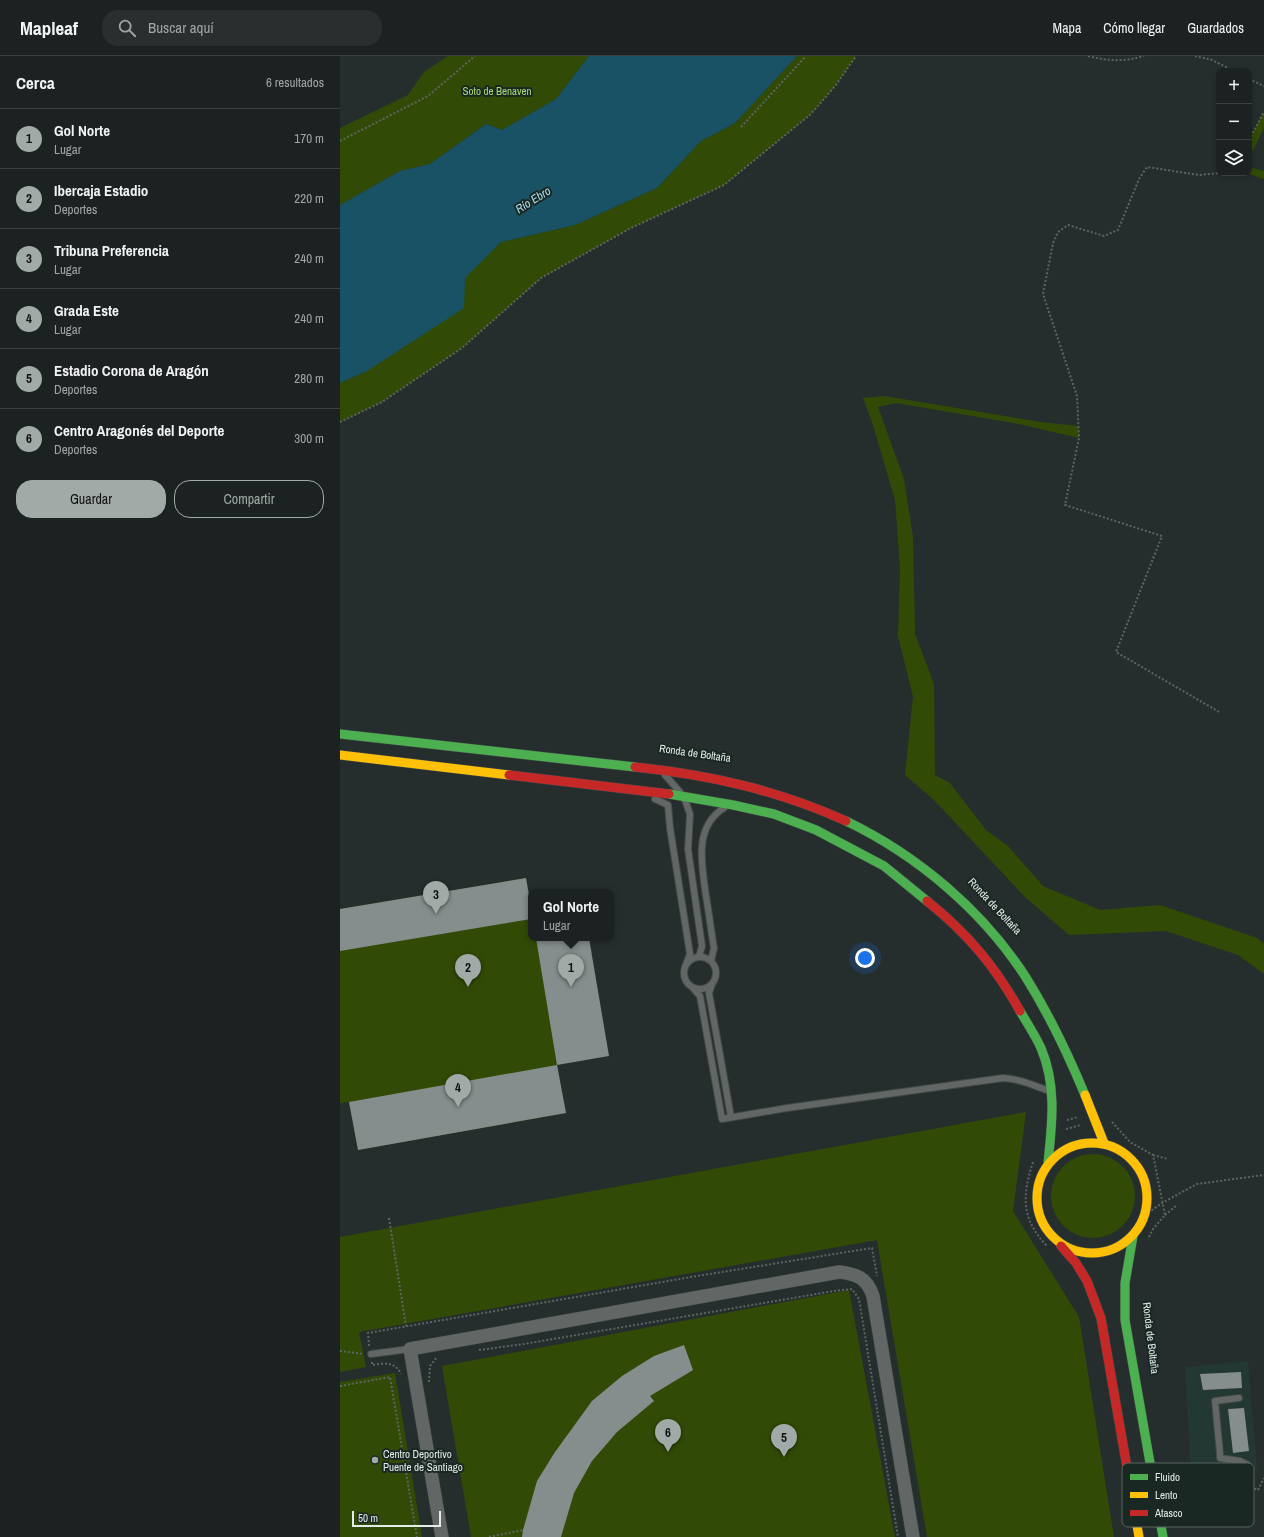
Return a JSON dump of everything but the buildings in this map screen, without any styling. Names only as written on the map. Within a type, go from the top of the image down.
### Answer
[{"type":"main road","name":"Ronda de Boltaña","points":[[340,734],[656,769],[740,784],[784,796],[825,811],[860,828],[896,849],[927,872],[959,899],[985,926],[1008,954],[1033,990],[1050,1019],[1067,1055],[1104,1143]]},
{"type":"main road","name":"Ronda de Boltaña","points":[[340,755],[636,790],[733,805],[774,814],[816,830],[884,866],[948,918],[974,944],[1005,984],[1029,1026],[1040,1049],[1048,1072],[1052,1092],[1052,1124],[1048,1163]]},
{"type":"main road","name":"Ronda de Boltaña","points":[[1056,1241],[1071,1250],[1087,1253],[1104,1252],[1119,1246],[1132,1236],[1140,1226],[1145,1215],[1148,1202],[1147,1188],[1143,1175],[1127,1154],[1104,1143],[1089,1142],[1074,1145],[1060,1152],[1048,1163],[1040,1178],[1036,1195],[1038,1212],[1045,1228],[1056,1241],[1076,1263],[1087,1281],[1101,1318],[1126,1463]]},
{"type":"main road","name":"Ronda de Boltaña","points":[[1132,1236],[1124,1297],[1125,1317],[1128,1342],[1150,1463]]},
{"type":"main road","name":"Ronda de Boltaña","points":[[1137,1527],[1139,1537]]},
{"type":"main road","name":"Ronda de Boltaña","points":[[1161,1527],[1163,1537]]},
{"type":"street","points":[[442,1537],[410,1349],[839,1272],[852,1273],[862,1278],[873,1296],[913,1537]]},
{"type":"lane","points":[[656,769],[668,778],[684,797],[689,807],[688,849],[702,946],[699,957]]},
{"type":"lane","points":[[636,790],[668,805],[670,828],[690,954],[685,967],[685,977],[687,982],[700,996],[722,1119],[1003,1078],[1014,1078],[1025,1081],[1052,1092]]},
{"type":"lane","points":[[711,961],[714,948],[700,855],[701,845],[708,826],[717,812],[733,805]]},
{"type":"lane","points":[[685,967],[691,960],[699,957],[711,961],[714,964],[716,972],[709,993],[731,1117]]},
{"type":"lane","points":[[693,988],[703,989],[712,984]]},
{"type":"lane","points":[[370,1354],[410,1349]]},
{"type":"lane","points":[[1239,1398],[1215,1401],[1220,1458],[1244,1463]]},
{"type":"path","points":[[340,142],[428,96],[475,56]]},
{"type":"path","points":[[741,127],[806,56]]},
{"type":"path","points":[[340,422],[382,402],[462,348],[541,278],[631,228],[724,186],[811,114],[836,85],[856,56]]},
{"type":"path","points":[[1088,56],[1105,61],[1134,59],[1144,56]]},
{"type":"path","points":[[1195,56],[1212,60],[1228,68]]},
{"type":"path","points":[[1252,80],[1264,86]]},
{"type":"path","points":[[1252,134],[1264,112]]},
{"type":"path","points":[[1216,174],[1199,176],[1147,167],[1139,179],[1118,230],[1104,236],[1068,225],[1058,232],[1053,243],[1043,294],[1077,396],[1079,438],[1064,505],[1162,536],[1116,652],[1218,712]]},
{"type":"path","points":[[1052,1124],[1071,1119],[1090,1109]]},
{"type":"path","points":[[1052,1124],[1064,1129],[1076,1128],[1106,1113],[1130,1142],[1153,1155],[1168,1159]]},
{"type":"path","points":[[1153,1155],[1165,1215]]},
{"type":"path","points":[[1034,1157],[1026,1185],[1025,1202],[1031,1226],[1039,1238],[1050,1249]]},
{"type":"path","points":[[1145,1215],[1162,1203],[1197,1184],[1264,1175]]},
{"type":"path","points":[[1145,1244],[1153,1229],[1165,1215],[1177,1205]]},
{"type":"path","points":[[389,1218],[406,1326]]},
{"type":"path","points":[[403,1380],[399,1369],[391,1364],[387,1363],[372,1365],[368,1333],[689,1277],[872,1248],[878,1279]]},
{"type":"path","points":[[474,1351],[852,1289],[859,1299],[898,1537]]},
{"type":"path","points":[[340,1351],[370,1354]]},
{"type":"path","points":[[429,1382],[430,1366],[434,1360],[440,1356]]},
{"type":"path","points":[[340,1386],[390,1377],[417,1537]]},
{"type":"path","points":[[1254,1488],[1258,1490],[1264,1478]]},
{"type":"path","points":[[489,1537],[523,1530]]},
{"type":"shaded area","points":[[1248,1361],[1257,1469],[1254,1469],[1254,1463],[1190,1463],[1185,1367]]},
{"type":"green space","name":"Soto de Benaven","points":[[448,56],[589,56],[556,99],[502,130],[486,124],[430,164],[400,171],[340,205],[340,128],[408,95],[424,72]]},
{"type":"green space","points":[[797,56],[856,56],[836,85],[811,114],[724,185],[631,228],[541,278],[462,348],[382,402],[340,422],[340,383],[367,371],[501,242],[575,225],[657,188],[701,141],[735,123]]},
{"type":"green space","points":[[1264,112],[1264,128],[1252,152],[1252,134]]},
{"type":"green space","points":[[1252,168],[1264,171],[1264,179],[1252,175]]},
{"type":"green space","points":[[884,396],[1040,422],[1078,426],[1079,438],[1019,424],[896,403],[878,407],[904,479],[913,537],[915,634],[934,684],[935,775],[950,783],[986,830],[1008,846],[1043,886],[1100,910],[1160,905],[1257,938],[1264,944],[1264,974],[1238,955],[1166,931],[1069,935],[1024,896],[934,800],[905,775],[913,697],[898,636],[900,569],[895,500],[873,425],[863,398]]},
{"type":"green space","points":[[526,878],[528,890],[528,941],[588,941],[557,1065],[566,1113],[358,1150],[349,1102],[340,1103],[340,909]]},
{"type":"green space","points":[[1026,1112],[1013,1211],[1079,1317],[1114,1537],[927,1537],[877,1240],[359,1332],[366,1367],[340,1372],[340,1237]]},
{"type":"green space","points":[[1093,1154],[1109,1157],[1123,1166],[1132,1180],[1135,1196],[1132,1212],[1123,1226],[1109,1235],[1093,1238],[1077,1235],[1063,1226],[1054,1212],[1051,1196],[1054,1180],[1063,1166],[1077,1157]]},
{"type":"green space","points":[[849,1290],[895,1537],[471,1537],[442,1366]]},
{"type":"green space","name":"Centro Deportivo Puente de Santiago","points":[[395,1373],[422,1537],[340,1537],[340,1382]]},
{"type":"water","name":"Río Ebro","points":[[589,56],[797,56],[735,123],[701,141],[657,188],[575,225],[501,242],[465,278],[464,308],[367,371],[340,383],[340,205],[400,171],[430,164],[486,124],[502,130],[556,99]]},
{"type":"traffic: fast","points":[[340,734],[635,767]]},
{"type":"traffic: fast","points":[[669,794],[774,814],[816,830],[884,866],[927,901]]},
{"type":"traffic: fast","points":[[846,821],[898,850],[946,886],[989,929],[1008,952],[1034,990],[1058,1034],[1085,1095]]},
{"type":"traffic: fast","points":[[1020,1011],[1041,1048],[1049,1077],[1052,1119],[1048,1163]]},
{"type":"traffic: fast","points":[[1133,1236],[1125,1283],[1125,1320],[1150,1463]]},
{"type":"traffic: fast","points":[[1161,1527],[1163,1537]]},
{"type":"traffic: slow","points":[[340,755],[509,775]]},
{"type":"traffic: slow","points":[[1085,1095],[1104,1143]]},
{"type":"traffic: slow","points":[[1092,1143],[1113,1147],[1123,1152],[1131,1159],[1138,1167],[1143,1177],[1147,1198],[1143,1219],[1138,1229],[1131,1237],[1123,1244],[1113,1249],[1092,1253],[1071,1249],[1061,1244],[1053,1237],[1046,1229],[1041,1219],[1037,1198],[1041,1177],[1046,1167],[1053,1159],[1061,1152],[1071,1147],[1092,1143]]},
{"type":"traffic: slow","points":[[1137,1527],[1139,1537]]},
{"type":"traffic: jam","points":[[635,767],[690,774],[743,785],[795,801],[846,821]]},
{"type":"traffic: jam","points":[[509,775],[669,794]]},
{"type":"traffic: jam","points":[[927,901],[955,925],[979,951],[1001,979],[1020,1011]]},
{"type":"traffic: jam","points":[[1061,1246],[1076,1263],[1087,1281],[1101,1318],[1126,1463]]},
{"type":"place","name":"Tribuna Preferencia","points":[[436,914]]},
{"type":"place","name":"Ibercaja Estadio","points":[[468,987]]},
{"type":"place","name":"Gol Norte","points":[[571,987]]},
{"type":"place","name":"Grada Este","points":[[458,1107]]},
{"type":"place","name":"Centro Aragonés del Deporte","points":[[668,1452]]},
{"type":"place","name":"Estadio Corona de Aragón","points":[[784,1457]]},
{"type":"place","name":"Centro Deportivo Puente de Santiago","points":[[375,1460]]}]
